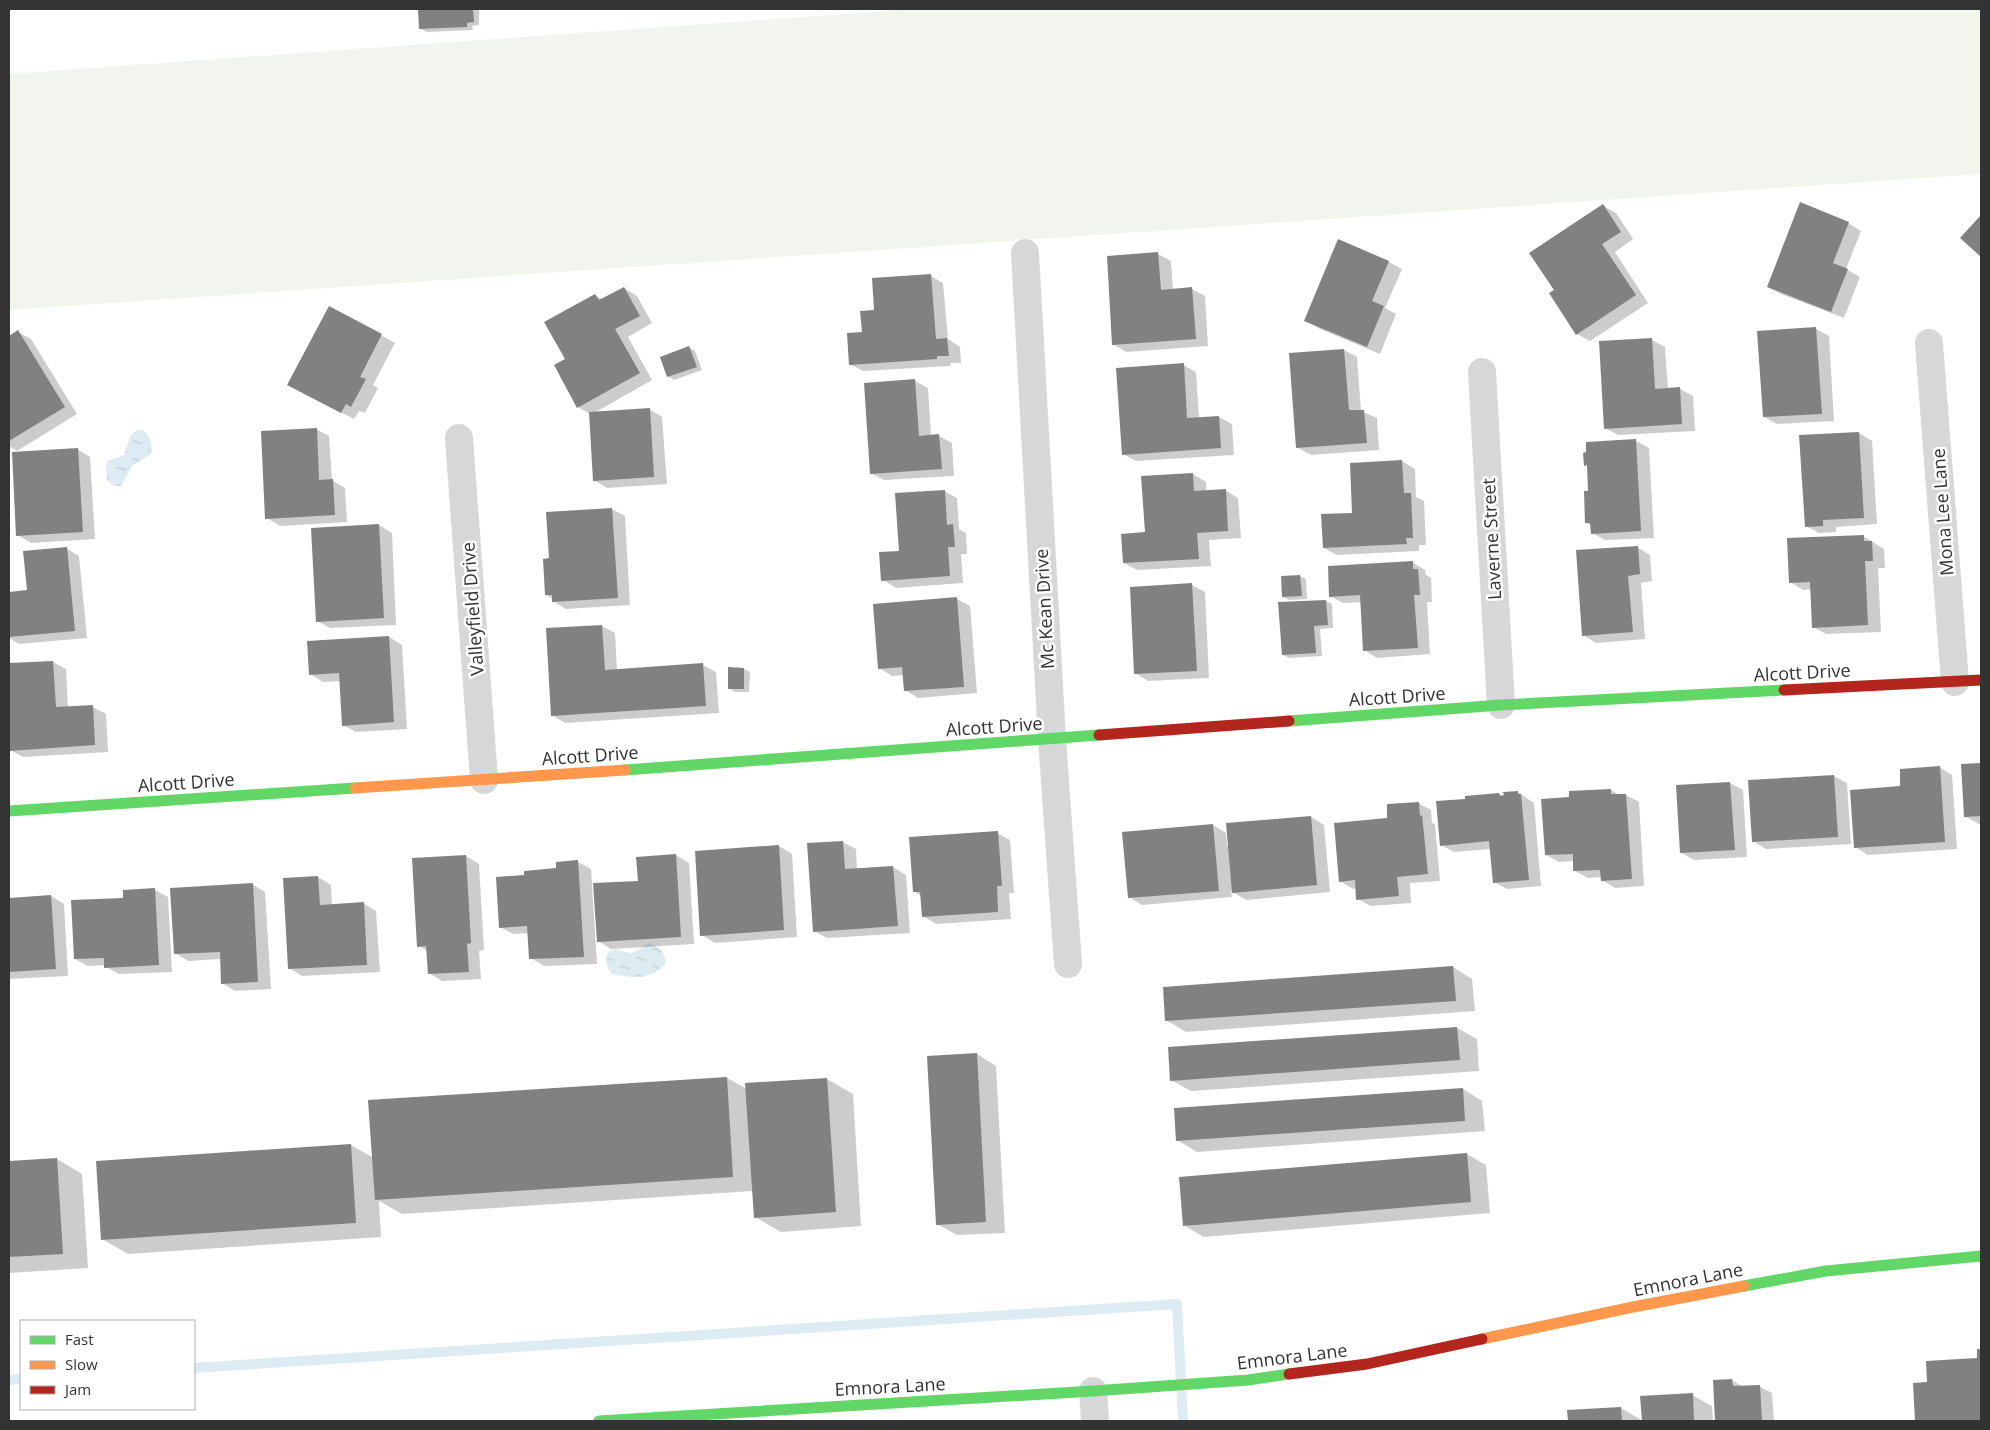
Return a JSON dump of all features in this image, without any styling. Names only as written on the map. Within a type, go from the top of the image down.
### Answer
[{"type":"street","name":"Mc Kean Drive","points":[[1025,253],[1052,739],[1068,964]]},
{"type":"street","name":"Mona Lee Lane","points":[[1929,343],[1968,681]]},
{"type":"street","name":"Laverne Street","points":[[1482,372],[1501,705]]},
{"type":"street","name":"Valleyfield Drive","points":[[459,438],[484,780]]},
{"type":"street","name":"Alcott Drive","points":[[9,811],[484,780],[1501,705],[1968,681]]},
{"type":"street","name":"Emnora Lane","points":[[598,1421],[1092,1392],[1248,1380],[1367,1364],[1633,1307],[1826,1271],[1981,1256]]},
{"type":"street","points":[[1092,1392],[1095,1421]]},
{"type":"shaded area","points":[[915,9],[1981,9],[1981,174],[9,310],[9,74]]},
{"type":"water","points":[[136,430],[143,430],[150,438],[151,454],[132,466],[121,486],[114,486],[107,480],[106,466],[108,461],[124,455],[130,437]]},
{"type":"water","points":[[649,943],[663,952],[666,963],[660,969],[641,977],[612,974],[606,960],[608,953],[617,950],[632,953]]},
{"type":"building","points":[[418,9],[473,9],[474,22],[467,23],[467,27],[419,29]]},
{"type":"building","points":[[1800,202],[1849,222],[1833,263],[1848,269],[1831,312],[1767,287]]},
{"type":"building","points":[[1603,204],[1621,232],[1602,244],[1636,295],[1576,335],[1549,293],[1554,290],[1529,253]]},
{"type":"building","points":[[1981,215],[1981,257],[1960,238]]},
{"type":"building","points":[[1338,239],[1389,261],[1372,301],[1384,306],[1367,347],[1304,321]]},
{"type":"building","points":[[1158,252],[1161,290],[1192,287],[1196,339],[1112,345],[1107,256]]},
{"type":"building","points":[[931,274],[936,339],[947,338],[949,356],[937,356],[937,359],[849,365],[847,333],[862,332],[860,311],[874,310],[872,278]]},
{"type":"building","points":[[624,287],[640,316],[615,329],[640,373],[577,408],[554,365],[565,359],[544,322],[595,294],[599,300]]},
{"type":"building","points":[[329,306],[382,334],[360,377],[366,379],[351,407],[346,404],[341,413],[287,385]]},
{"type":"building","points":[[1816,327],[1822,414],[1763,417],[1757,331]]},
{"type":"building","points":[[18,330],[65,407],[9,441],[9,336]]},
{"type":"building","points":[[1652,338],[1655,389],[1680,387],[1682,424],[1604,429],[1599,341]]},
{"type":"building","points":[[689,346],[697,367],[667,377],[660,357]]},
{"type":"building","points":[[1344,349],[1349,410],[1364,410],[1367,443],[1296,448],[1289,353]]},
{"type":"building","points":[[1184,363],[1187,418],[1219,416],[1221,448],[1122,455],[1116,368]]},
{"type":"building","points":[[915,379],[919,436],[939,434],[942,469],[870,474],[864,383]]},
{"type":"building","points":[[650,408],[654,477],[593,481],[589,412]]},
{"type":"building","points":[[317,428],[319,480],[333,479],[335,515],[265,519],[261,431]]},
{"type":"building","points":[[1859,432],[1864,518],[1823,520],[1823,526],[1805,527],[1799,435]]},
{"type":"building","points":[[1636,439],[1641,531],[1591,534],[1590,523],[1585,523],[1584,491],[1588,491],[1587,465],[1584,466],[1583,453],[1586,452],[1586,442]]},
{"type":"building","points":[[78,448],[83,532],[16,536],[12,452]]},
{"type":"building","points":[[1402,460],[1404,493],[1411,493],[1413,538],[1406,538],[1407,544],[1323,548],[1321,514],[1352,513],[1350,463]]},
{"type":"building","points":[[1193,473],[1194,491],[1226,489],[1228,531],[1197,533],[1199,559],[1123,563],[1121,534],[1145,532],[1141,476]]},
{"type":"building","points":[[945,490],[947,525],[953,524],[955,547],[948,547],[950,576],[881,581],[879,552],[899,551],[895,493]]},
{"type":"building","points":[[612,508],[618,598],[552,602],[552,595],[545,595],[543,559],[549,558],[546,512]]},
{"type":"building","points":[[379,524],[384,618],[316,622],[311,528]]},
{"type":"building","points":[[1864,535],[1864,541],[1872,541],[1873,561],[1865,561],[1868,625],[1812,628],[1810,582],[1789,583],[1787,538]]},
{"type":"building","points":[[1638,546],[1640,574],[1628,576],[1633,632],[1582,636],[1576,550]]},
{"type":"building","points":[[67,547],[75,631],[9,637],[9,592],[27,590],[23,551]]},
{"type":"building","points":[[1413,561],[1413,569],[1418,569],[1420,595],[1414,595],[1418,648],[1363,651],[1360,595],[1329,597],[1328,566]]},
{"type":"building","points":[[1300,575],[1302,596],[1282,597],[1281,576]]},
{"type":"building","points":[[1192,583],[1197,671],[1134,674],[1130,587]]},
{"type":"building","points":[[957,597],[964,687],[904,691],[902,667],[878,669],[873,604]]},
{"type":"building","points":[[1326,600],[1328,625],[1314,626],[1316,653],[1282,655],[1278,602]]},
{"type":"building","points":[[602,625],[605,670],[703,663],[706,706],[551,716],[546,628]]},
{"type":"building","points":[[389,636],[394,722],[342,726],[339,673],[309,675],[307,641]]},
{"type":"building","points":[[53,661],[56,707],[93,705],[95,745],[9,751],[9,663]]},
{"type":"building","points":[[728,667],[744,668],[744,689],[728,689]]},
{"type":"building","points":[[1981,763],[1981,816],[1964,817],[1961,764]]},
{"type":"building","points":[[1940,766],[1945,842],[1854,848],[1850,790],[1900,786],[1900,769]]},
{"type":"building","points":[[1834,775],[1838,837],[1752,842],[1748,780]]},
{"type":"building","points":[[1730,782],[1735,850],[1680,853],[1676,785]]},
{"type":"building","points":[[1611,789],[1611,794],[1626,794],[1632,879],[1601,881],[1600,870],[1573,871],[1573,854],[1545,855],[1541,799],[1569,797],[1569,791]]},
{"type":"building","points":[[1518,791],[1518,794],[1521,794],[1529,880],[1493,883],[1489,841],[1440,846],[1436,801],[1465,799],[1465,796],[1499,793],[1500,796],[1504,795],[1503,792]]},
{"type":"building","points":[[1419,802],[1428,874],[1397,877],[1399,896],[1356,900],[1355,880],[1339,882],[1334,823],[1387,818],[1387,804]]},
{"type":"building","points":[[1311,816],[1317,885],[1232,893],[1226,823]]},
{"type":"building","points":[[1213,824],[1219,891],[1128,898],[1122,832]]},
{"type":"building","points":[[998,831],[1002,886],[997,886],[998,912],[922,917],[920,892],[913,892],[909,837]]},
{"type":"building","points":[[843,841],[845,869],[893,866],[898,926],[813,932],[807,843]]},
{"type":"building","points":[[779,845],[784,930],[700,936],[695,851]]},
{"type":"building","points":[[676,854],[681,937],[597,942],[593,883],[638,881],[636,857]]},
{"type":"building","points":[[466,855],[471,943],[467,944],[469,972],[428,974],[426,946],[417,947],[412,858]]},
{"type":"building","points":[[578,860],[584,957],[529,959],[527,926],[499,928],[496,877],[524,875],[524,871],[556,868],[556,862]]},
{"type":"building","points":[[318,876],[320,905],[364,902],[367,965],[288,969],[283,878]]},
{"type":"building","points":[[253,883],[258,982],[221,984],[220,952],[174,954],[170,888]]},
{"type":"building","points":[[155,888],[159,965],[104,968],[104,958],[74,959],[71,900],[123,898],[123,890]]},
{"type":"building","points":[[51,895],[56,969],[9,972],[9,898]]},
{"type":"building","points":[[1453,966],[1456,1001],[1165,1021],[1163,987]]},
{"type":"building","points":[[1457,1027],[1460,1060],[1170,1081],[1168,1047]]},
{"type":"building","points":[[977,1053],[986,1222],[936,1225],[927,1056]]},
{"type":"building","points":[[727,1077],[733,1177],[375,1200],[368,1100]]},
{"type":"building","points":[[827,1078],[836,1212],[754,1218],[745,1083]]},
{"type":"building","points":[[1463,1088],[1465,1121],[1176,1141],[1174,1108]]},
{"type":"building","points":[[351,1144],[356,1223],[101,1240],[96,1161]]},
{"type":"building","points":[[1467,1153],[1471,1202],[1183,1226],[1179,1177]]},
{"type":"building","points":[[57,1158],[63,1254],[9,1257],[9,1161]]},
{"type":"building","points":[[1977,1349],[1981,1349],[1981,1421],[1915,1421],[1913,1383],[1927,1382],[1926,1361],[1977,1358]]},
{"type":"building","points":[[1732,1379],[1733,1386],[1760,1385],[1762,1421],[1715,1421],[1713,1380]]},
{"type":"building","points":[[1693,1393],[1694,1421],[1642,1421],[1640,1396]]},
{"type":"building","points":[[1621,1407],[1622,1421],[1568,1421],[1567,1410]]},
{"type":"waterway","points":[[195,1368],[1177,1304],[1183,1421]]},
{"type":"waterway","points":[[9,1380],[20,1379]]},
{"type":"traffic: fast","points":[[1289,721],[1501,705],[1784,690]]},
{"type":"traffic: fast","points":[[625,770],[1099,735]]},
{"type":"traffic: fast","points":[[9,811],[355,788]]},
{"type":"traffic: fast","points":[[1744,1286],[1826,1271],[1981,1256]]},
{"type":"traffic: fast","points":[[599,1421],[1093,1391],[1248,1380],[1289,1374]]},
{"type":"traffic: slow","points":[[355,788],[625,770]]},
{"type":"traffic: slow","points":[[1482,1339],[1744,1286]]},
{"type":"traffic: jam","points":[[1784,690],[1981,680]]},
{"type":"traffic: jam","points":[[1099,735],[1289,721]]},
{"type":"traffic: jam","points":[[1289,1374],[1367,1364],[1482,1339]]}]
